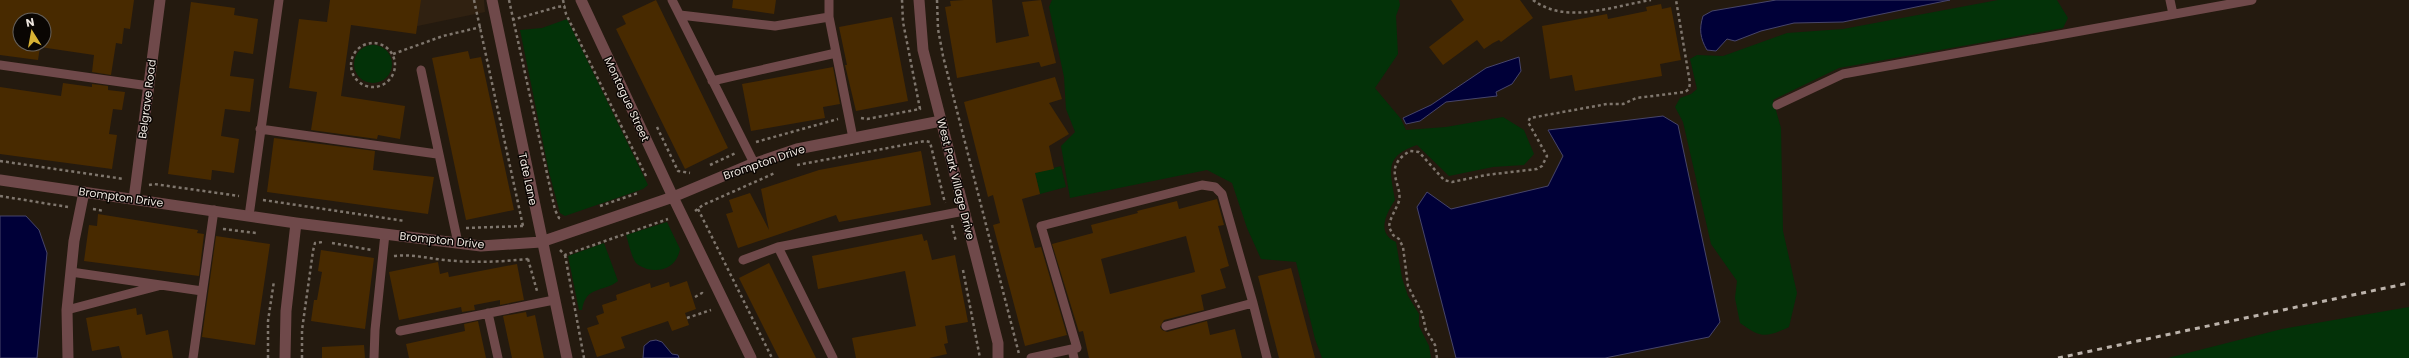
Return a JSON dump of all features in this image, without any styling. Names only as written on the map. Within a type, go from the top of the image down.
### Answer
[{"type":"street","name":"Belgrave Road","points":[[134,199],[160,0]]},
{"type":"street","name":"Tate Lane","points":[[492,0],[541,242],[567,358]]},
{"type":"street","name":"West Park Village Drive","points":[[919,0],[923,50],[998,343],[996,358]]},
{"type":"street","name":"Montague Street","points":[[582,1],[673,198]]},
{"type":"street","name":"Brompton Drive","points":[[0,180],[296,223],[481,246],[541,242],[673,198],[754,163],[797,149],[941,120]]},
{"type":"street","points":[[68,358],[67,310],[80,209],[84,192]]},
{"type":"street","points":[[673,198],[751,358]]},
{"type":"street","points":[[285,358],[286,311],[296,223]]},
{"type":"lane","points":[[249,216],[279,0]]},
{"type":"lane","points":[[672,0],[754,163]]},
{"type":"lane","points":[[829,0],[829,17],[853,138]]},
{"type":"lane","points":[[2170,0],[2173,14]]},
{"type":"lane","points":[[1777,105],[1843,74],[2252,0]]},
{"type":"lane","points":[[680,14],[775,26],[829,17]]},
{"type":"lane","points":[[712,80],[836,53]]},
{"type":"lane","points":[[0,65],[149,86]]},
{"type":"lane","points":[[421,70],[437,154],[458,243]]},
{"type":"lane","points":[[260,129],[437,154]]},
{"type":"lane","points":[[1031,358],[1073,354],[1077,348],[1041,226],[1202,185],[1215,187],[1222,194],[1267,358]]},
{"type":"lane","points":[[193,358],[214,210]]},
{"type":"lane","points":[[743,260],[778,247],[964,210]]},
{"type":"lane","points":[[374,358],[375,330],[385,234]]},
{"type":"lane","points":[[778,247],[833,358]]},
{"type":"lane","points":[[71,272],[202,291]]},
{"type":"lane","points":[[67,310],[162,285]]},
{"type":"lane","points":[[400,332],[554,300]]},
{"type":"lane","points":[[1166,326],[1253,303]]},
{"type":"lane","points":[[488,313],[498,358]]},
{"type":"path","points":[[474,0],[523,226]]},
{"type":"path","points":[[509,0],[550,188],[559,218]]},
{"type":"path","points":[[563,0],[564,7],[649,181]]},
{"type":"path","points":[[704,168],[736,153],[745,146],[767,138],[849,118],[867,119],[920,109],[903,22],[902,0]]},
{"type":"path","points":[[937,0],[938,29],[943,56],[1020,358]]},
{"type":"path","points":[[1533,0],[1550,11],[1572,14],[1651,0]]},
{"type":"path","points":[[1436,358],[1435,345],[1426,330],[1422,313],[1408,286],[1403,247],[1399,239],[1393,235],[1388,227],[1399,200],[1394,174],[1401,159],[1410,151],[1419,152],[1444,180],[1452,182],[1486,175],[1537,169],[1542,166],[1547,156],[1528,122],[1530,118],[1607,104],[1623,104],[1636,98],[1684,92],[1689,89],[1690,83],[1676,0]]},
{"type":"path","points":[[508,20],[557,7],[564,7],[582,1]]},
{"type":"path","points":[[393,54],[443,36],[487,26]]},
{"type":"path","points":[[372,42],[384,46],[393,54],[395,60],[394,72],[391,78],[381,85],[369,86],[354,76],[352,63],[353,57],[356,52],[366,44],[372,42]]},
{"type":"path","points":[[654,121],[678,171],[689,174],[693,172]]},
{"type":"path","points":[[794,166],[924,141],[930,142],[958,245]]},
{"type":"path","points":[[0,161],[122,177],[126,181],[136,184],[154,184],[245,197]]},
{"type":"path","points":[[703,205],[782,170]]},
{"type":"path","points":[[598,206],[641,192]]},
{"type":"path","points":[[0,196],[80,209]]},
{"type":"path","points":[[257,199],[412,222]]},
{"type":"path","points":[[698,208],[772,358]]},
{"type":"path","points":[[553,222],[559,218],[566,218]]},
{"type":"path","points":[[565,255],[668,219]]},
{"type":"path","points":[[462,228],[523,226],[527,228]]},
{"type":"path","points":[[211,227],[263,234]]},
{"type":"path","points":[[302,358],[305,307],[315,243],[323,242],[383,252],[393,256],[412,255],[482,263],[528,259]]},
{"type":"path","points":[[560,250],[565,255],[584,358]]},
{"type":"path","points":[[530,255],[528,259],[541,302]]},
{"type":"path","points":[[962,264],[980,358]]},
{"type":"path","points":[[268,358],[268,321],[275,275]]},
{"type":"path","points":[[695,297],[702,293],[705,298]]},
{"type":"path","points":[[708,304],[714,316]]},
{"type":"path","points":[[687,318],[710,309]]},
{"type":"shaded area","points":[[407,0],[484,0],[485,12],[403,29]]},
{"type":"shaded area","points":[[1776,0],[1950,0],[1843,22],[1794,23],[1761,31],[1735,41],[1727,39],[1716,51],[1707,50],[1701,33],[1703,16],[1712,11]]},
{"type":"shaded area","points":[[1519,57],[1521,71],[1512,84],[1496,92],[1497,96],[1446,102],[1420,121],[1406,124],[1403,118],[1431,105],[1486,68]]},
{"type":"shaded area","points":[[1663,116],[1678,125],[1720,322],[1709,337],[1605,358],[1456,358],[1417,207],[1427,192],[1451,209],[1548,186],[1563,156],[1548,130]]},
{"type":"shaded area","points":[[0,216],[26,216],[39,230],[47,253],[37,358],[0,358]]},
{"type":"shaded area","points":[[656,340],[662,342],[672,354],[678,355],[679,358],[643,358],[644,346],[650,341]]},
{"type":"green space","points":[[1052,0],[1399,0],[1400,5],[1396,16],[1398,54],[1375,88],[1401,119],[1406,130],[1446,127],[1503,117],[1524,130],[1534,154],[1524,165],[1493,167],[1449,176],[1417,145],[1406,149],[1394,160],[1391,173],[1395,200],[1386,217],[1386,234],[1396,242],[1402,278],[1408,296],[1419,314],[1419,326],[1429,346],[1431,358],[1322,358],[1315,339],[1296,262],[1261,259],[1247,228],[1232,183],[1207,170],[1070,198],[1061,146],[1075,132],[1066,109],[1064,77],[1049,7]]},
{"type":"green space","points":[[1998,0],[2057,0],[2068,18],[2063,28],[1839,68],[1773,100],[1781,128],[1783,231],[1797,293],[1789,327],[1768,335],[1763,335],[1753,332],[1740,323],[1735,298],[1737,281],[1711,244],[1683,122],[1675,107],[1680,98],[1691,94],[1697,89],[1690,59],[1697,55],[1723,56],[1787,33],[1843,29]]},
{"type":"green space","points":[[567,19],[648,185],[643,189],[565,216],[560,213],[549,172],[520,30],[542,28]]},
{"type":"green space","points":[[373,45],[383,48],[389,54],[392,64],[389,74],[383,80],[373,83],[363,80],[357,74],[354,64],[357,54],[363,48]]},
{"type":"green space","points":[[1061,166],[1066,187],[1040,194],[1035,173]]},
{"type":"green space","points":[[667,222],[680,249],[676,260],[668,267],[658,270],[647,269],[638,265],[633,257],[626,235]]},
{"type":"green space","points":[[604,243],[618,281],[612,285],[591,293],[584,302],[582,310],[579,310],[568,256]]},
{"type":"green space","points":[[2409,307],[2409,358],[2168,358],[2282,329]]},
{"type":"building","points":[[0,0],[134,0],[130,29],[124,28],[122,44],[116,43],[111,75],[92,72],[94,55],[52,49],[52,12],[12,12],[12,52],[39,52],[38,60],[0,55]]},
{"type":"building","points":[[330,0],[421,0],[416,34],[351,25],[341,96],[405,106],[400,139],[378,135],[377,139],[311,130],[317,92],[289,88],[299,19],[327,22]]},
{"type":"building","points":[[656,0],[728,148],[685,169],[616,29],[626,24],[622,16]]},
{"type":"building","points":[[733,0],[776,0],[774,14],[732,8]]},
{"type":"building","points":[[992,0],[996,43],[1029,36],[1022,2],[1041,0],[1056,63],[1041,67],[1039,62],[957,78],[945,7],[951,6],[950,1]]},
{"type":"building","points":[[1451,0],[1520,0],[1533,18],[1501,42],[1499,40],[1484,49],[1477,40],[1443,65],[1429,47],[1464,20]]},
{"type":"building","points":[[191,2],[235,8],[234,15],[258,19],[253,54],[234,51],[230,76],[254,79],[250,112],[225,109],[221,136],[239,139],[234,173],[212,170],[211,180],[168,174]]},
{"type":"building","points":[[1661,4],[1662,9],[1671,7],[1681,60],[1660,64],[1662,76],[1575,91],[1572,75],[1550,79],[1542,26],[1607,14],[1608,19],[1647,11],[1646,7]]},
{"type":"building","points":[[892,17],[908,101],[856,111],[845,65],[847,65],[839,27]]},
{"type":"building","points":[[468,51],[470,59],[481,57],[514,210],[466,220],[432,58]]},
{"type":"building","points":[[833,67],[840,104],[823,107],[825,118],[751,131],[742,84]]},
{"type":"building","points":[[1055,77],[1062,99],[1049,103],[1069,134],[1049,146],[1054,169],[1035,173],[1040,194],[1022,199],[1035,248],[1041,247],[1067,335],[1025,346],[993,225],[1000,223],[993,195],[988,197],[964,102]]},
{"type":"building","points":[[63,83],[92,87],[92,84],[108,86],[108,90],[125,92],[122,110],[113,109],[109,134],[117,135],[112,169],[0,154],[0,87],[61,96]]},
{"type":"building","points":[[274,138],[375,151],[373,170],[434,177],[428,214],[267,192]]},
{"type":"building","points":[[921,151],[931,205],[839,222],[836,215],[738,248],[726,214],[733,212],[729,200],[750,193],[769,230],[761,189],[819,170]]},
{"type":"building","points":[[1217,199],[1224,225],[1218,226],[1229,266],[1220,269],[1226,288],[1201,295],[1204,310],[1164,320],[1160,327],[1162,330],[1167,332],[1207,321],[1210,335],[1235,329],[1242,358],[1089,358],[1083,331],[1079,332],[1052,244],[1093,233],[1091,225],[1138,213],[1137,211],[1177,201],[1179,209]],"holes":[[[1186,236],[1195,272],[1110,294],[1101,259]]]},
{"type":"building","points":[[98,214],[198,230],[197,233],[204,234],[199,276],[84,261],[89,225],[97,226]]},
{"type":"building","points":[[922,234],[924,241],[927,240],[932,260],[955,255],[968,322],[945,326],[948,343],[944,344],[947,354],[929,358],[856,358],[852,338],[916,326],[905,271],[818,289],[812,256]]},
{"type":"building","points":[[216,236],[270,244],[255,345],[202,337]]},
{"type":"building","points":[[321,250],[374,258],[365,329],[311,321],[314,300],[317,300],[322,272],[318,271]]},
{"type":"building","points":[[438,262],[440,274],[448,272],[449,277],[517,264],[524,300],[500,305],[500,300],[474,305],[475,310],[462,312],[461,307],[399,320],[389,272]]},
{"type":"building","points":[[769,263],[816,358],[779,358],[739,278]]},
{"type":"building","points":[[1291,268],[1315,358],[1279,358],[1258,276]]},
{"type":"building","points":[[687,281],[696,309],[685,313],[689,325],[672,331],[668,321],[621,337],[625,348],[597,357],[587,328],[599,324],[596,316],[604,313],[602,305],[617,300],[616,295],[650,283],[651,288],[669,282],[670,287]]},
{"type":"building","points":[[136,308],[137,315],[142,314],[146,335],[168,330],[173,358],[122,358],[119,346],[92,351],[86,318]]},
{"type":"building","points":[[526,312],[527,317],[535,315],[544,358],[512,358],[503,316]]},
{"type":"building","points":[[478,321],[486,358],[409,358],[406,344],[465,331],[464,324]]},
{"type":"building","points":[[364,345],[365,358],[322,358],[322,347]]},
{"type":"railway","points":[[2058,358],[2409,283]]}]
